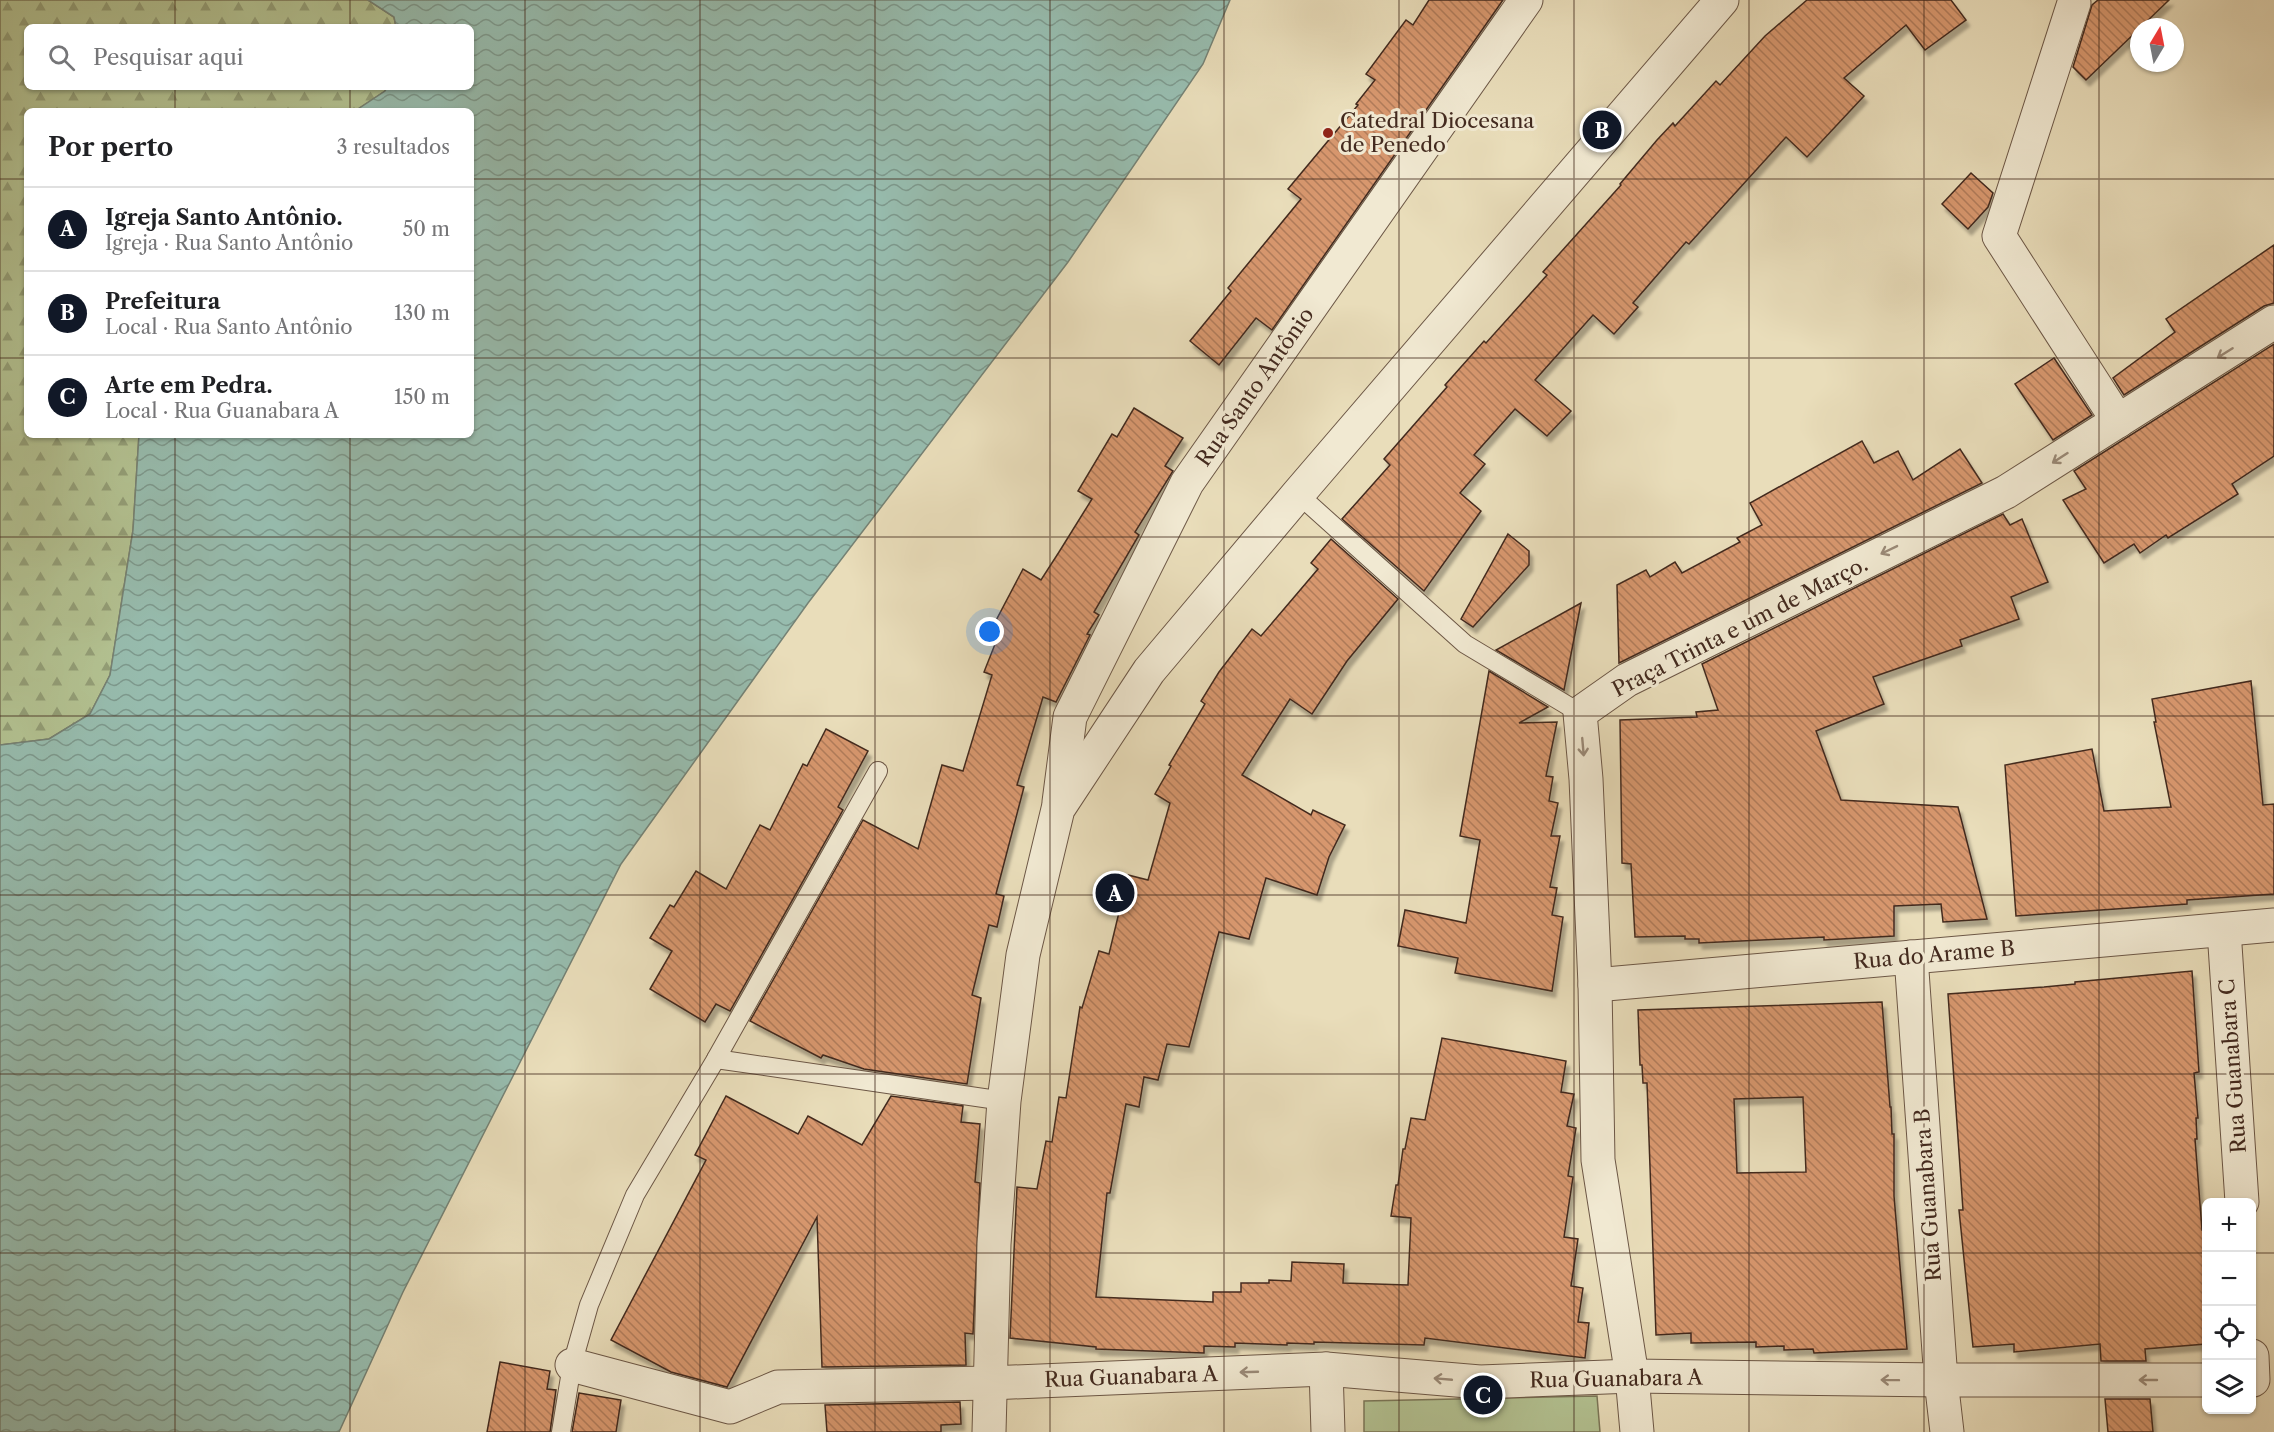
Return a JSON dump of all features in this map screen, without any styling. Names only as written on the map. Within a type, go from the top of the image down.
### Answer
[{"type":"street","name":"Rua Santo Antônio","points":[[1058,809],[1070,717],[1187,483],[1526,0]]},
{"type":"street","points":[[989,1432],[994,1244],[1004,1101],[1023,955],[1058,809],[1149,671],[1722,0]]},
{"type":"street","points":[[2074,3],[1999,236],[2118,421]]},
{"type":"street","name":"Praça Trinta e um de Março.","points":[[1580,713],[1627,680],[2006,492],[2274,322]]},
{"type":"street","points":[[1580,713],[1586,779],[1595,985],[1598,1160],[1632,1376],[1637,1432]]},
{"type":"street","name":"Rua do Arame B","points":[[1595,985],[2274,925]]},
{"type":"street","name":"Rua Guanabara C","points":[[2224,930],[2242,1198]]},
{"type":"street","name":"Rua Guanabara B","points":[[1911,957],[1941,1380],[1947,1432]]},
{"type":"street","name":"Rua Guanabara A","points":[[572,1365],[729,1407],[778,1387],[990,1383],[1326,1369],[1480,1382],[1632,1376],[1941,1380],[2202,1380]]},
{"type":"street","points":[[1326,1369],[1328,1432]]},
{"type":"lane","points":[[1298,494],[1465,644],[1580,713]]},
{"type":"lane","points":[[561,1432],[572,1365],[589,1305],[634,1195],[717,1059],[878,771]]},
{"type":"lane","points":[[717,1059],[1004,1101]]},
{"type":"green space","points":[[0,0],[368,0],[394,17],[395,24],[24,24],[24,90],[386,90],[360,108],[24,108],[24,438],[139,438],[133,530],[110,675],[90,714],[49,739],[0,745]]},
{"type":"green space","points":[[1597,1396],[1600,1432],[1364,1432],[1364,1401]]},
{"type":"water","points":[[368,0],[1230,0],[1203,64],[1068,262],[808,603],[621,864],[403,1292],[339,1432],[0,1432],[0,745],[49,739],[90,714],[110,675],[133,530],[139,438],[474,438],[474,108],[360,108],[386,90],[474,90],[474,24],[395,24],[394,17]]},
{"type":"building","points":[[1429,0],[1503,0],[1272,330],[1256,318],[1219,365],[1190,341],[1231,291],[1228,288],[1301,199],[1288,189],[1358,105],[1356,104],[1375,80],[1366,74],[1406,20],[1413,25]]},
{"type":"building","points":[[1807,0],[1951,0],[1966,20],[1925,50],[1906,25],[1844,78],[1864,96],[1807,157],[1786,137],[1689,244],[1686,242],[1633,303],[1638,307],[1614,334],[1593,315],[1535,380],[1571,411],[1547,436],[1515,409],[1474,455],[1485,464],[1460,493],[1481,511],[1424,591],[1342,519],[1390,465],[1384,459],[1447,387],[1445,385],[1547,275],[1543,272],[1621,185],[1657,140],[1673,123],[1675,126],[1716,81],[1720,85],[1765,36]]},
{"type":"building","points":[[2098,0],[2169,0],[2150,18],[2130,18],[2130,38],[2086,80],[2073,67],[2092,5]]},
{"type":"building","points":[[1971,173],[1993,193],[1988,207],[1968,229],[1942,204]]},
{"type":"building","points":[[2274,245],[2274,303],[2264,306],[2124,395],[2113,378],[2175,332],[2166,319]]},
{"type":"building","points":[[2274,344],[2274,456],[2232,484],[2238,494],[2168,538],[2166,535],[2140,553],[2134,544],[2104,563],[2063,500],[2086,489],[2074,471]]},
{"type":"building","points":[[2054,358],[2092,415],[2053,440],[2015,384]]},
{"type":"building","points":[[1134,408],[1183,438],[1165,466],[1173,471],[1135,532],[1139,535],[1094,612],[1099,615],[1087,634],[1090,635],[1056,702],[1043,697],[1017,785],[1024,787],[996,894],[1004,896],[997,927],[989,925],[972,995],[981,998],[967,1084],[864,1069],[823,1055],[821,1058],[750,1021],[863,820],[918,849],[942,765],[963,771],[992,675],[984,672],[999,634],[991,630],[1023,569],[1041,580],[1092,499],[1078,491],[1112,434],[1117,437]]},
{"type":"building","points":[[1862,441],[1874,463],[1898,451],[1913,480],[1960,449],[1982,483],[1619,663],[1617,585],[1646,570],[1650,577],[1675,562],[1682,573],[1740,542],[1737,538],[1762,525],[1750,503]]},
{"type":"building","points":[[2003,514],[2010,525],[2022,519],[2048,582],[2011,597],[2019,619],[1960,640],[1962,646],[1873,677],[1884,704],[1816,731],[1841,800],[1958,807],[1987,919],[1943,922],[1941,904],[1894,906],[1894,936],[1699,943],[1699,939],[1685,939],[1685,936],[1635,937],[1631,864],[1622,863],[1620,720],[1697,717],[1696,712],[1718,710],[1702,664]]},
{"type":"building","points":[[1508,534],[1529,551],[1529,565],[1473,627],[1461,619]]},
{"type":"building","points":[[1331,539],[1398,599],[1347,661],[1312,714],[1290,699],[1242,775],[1311,815],[1313,810],[1345,825],[1329,857],[1317,895],[1266,878],[1249,939],[1219,932],[1189,1047],[1167,1044],[1158,1080],[1144,1077],[1139,1107],[1126,1104],[1110,1193],[1107,1193],[1096,1297],[1213,1302],[1213,1292],[1241,1292],[1241,1283],[1269,1283],[1269,1280],[1291,1281],[1292,1262],[1344,1264],[1343,1283],[1408,1285],[1411,1218],[1391,1216],[1411,1118],[1425,1120],[1442,1038],[1566,1061],[1561,1092],[1574,1094],[1567,1126],[1576,1128],[1568,1176],[1573,1177],[1564,1237],[1578,1239],[1571,1286],[1583,1288],[1578,1322],[1589,1323],[1585,1358],[1425,1338],[1424,1345],[1314,1342],[1314,1344],[1287,1343],[1287,1345],[1235,1343],[1235,1347],[1204,1346],[1204,1353],[1096,1349],[1096,1347],[1010,1338],[1017,1187],[1037,1189],[1046,1141],[1052,1142],[1059,1097],[1066,1098],[1080,1007],[1082,1008],[1099,951],[1109,954],[1128,875],[1148,880],[1170,803],[1155,794],[1171,766],[1169,765],[1205,704],[1201,701],[1219,672],[1252,629],[1261,636],[1318,569],[1311,563]]},
{"type":"building","points":[[1581,603],[1564,690],[1496,650]]},
{"type":"building","points":[[1489,671],[1548,707],[1519,723],[1557,722],[1546,776],[1553,777],[1549,801],[1558,803],[1551,836],[1560,836],[1550,887],[1557,888],[1552,915],[1563,917],[1552,991],[1455,973],[1458,958],[1398,946],[1405,910],[1466,923],[1480,840],[1460,836]]},
{"type":"building","points":[[2251,681],[2263,805],[2274,804],[2274,894],[2187,900],[2187,904],[2016,916],[2005,765],[2092,749],[2104,811],[2171,807],[2154,722],[2156,722],[2152,699]]},
{"type":"building","points":[[826,729],[868,751],[838,807],[843,810],[730,1011],[716,1004],[705,1022],[650,989],[672,951],[650,938],[670,905],[674,907],[696,871],[726,889],[760,825],[770,830],[803,764],[807,766]]},
{"type":"building","points":[[2192,971],[2199,1072],[2194,1073],[2198,1118],[2196,1118],[2197,1139],[2195,1139],[2202,1230],[2202,1344],[2145,1349],[2146,1361],[2101,1361],[2100,1344],[2014,1352],[2014,1344],[1973,1347],[1959,1210],[1963,1210],[1948,994],[2044,987],[2075,984],[2075,982]]},
{"type":"building","points":[[1882,1002],[1892,1134],[1894,1134],[1894,1196],[1907,1349],[1814,1353],[1813,1349],[1784,1350],[1784,1346],[1756,1347],[1756,1342],[1691,1343],[1691,1333],[1656,1335],[1647,1083],[1643,1083],[1642,1065],[1640,1065],[1638,1010]],"holes":[[[1803,1097],[1806,1172],[1737,1173],[1734,1099]]]},
{"type":"building","points":[[726,1096],[798,1134],[808,1116],[862,1145],[891,1096],[963,1106],[961,1122],[980,1124],[975,1182],[980,1183],[973,1334],[965,1333],[966,1365],[822,1367],[817,1217],[727,1387],[671,1372],[611,1340],[706,1160],[695,1155]]},
{"type":"building","points":[[500,1362],[550,1371],[547,1389],[556,1390],[550,1432],[487,1432]]},
{"type":"building","points":[[579,1393],[621,1400],[616,1432],[572,1432]]},
{"type":"building","points":[[2105,1399],[2150,1399],[2153,1432],[2108,1432]]},
{"type":"building","points":[[960,1402],[961,1424],[941,1425],[941,1432],[827,1432],[825,1405]]},
{"type":"place","name":"Prefeitura","points":[[1602,130]]},
{"type":"place","name":"Catedral Diocesana de Penedo","points":[[1328,133]]},
{"type":"place","name":"Igreja Santo Antônio.","points":[[1115,893]]},
{"type":"place","name":"Arte em Pedra.","points":[[1483,1395]]}]
